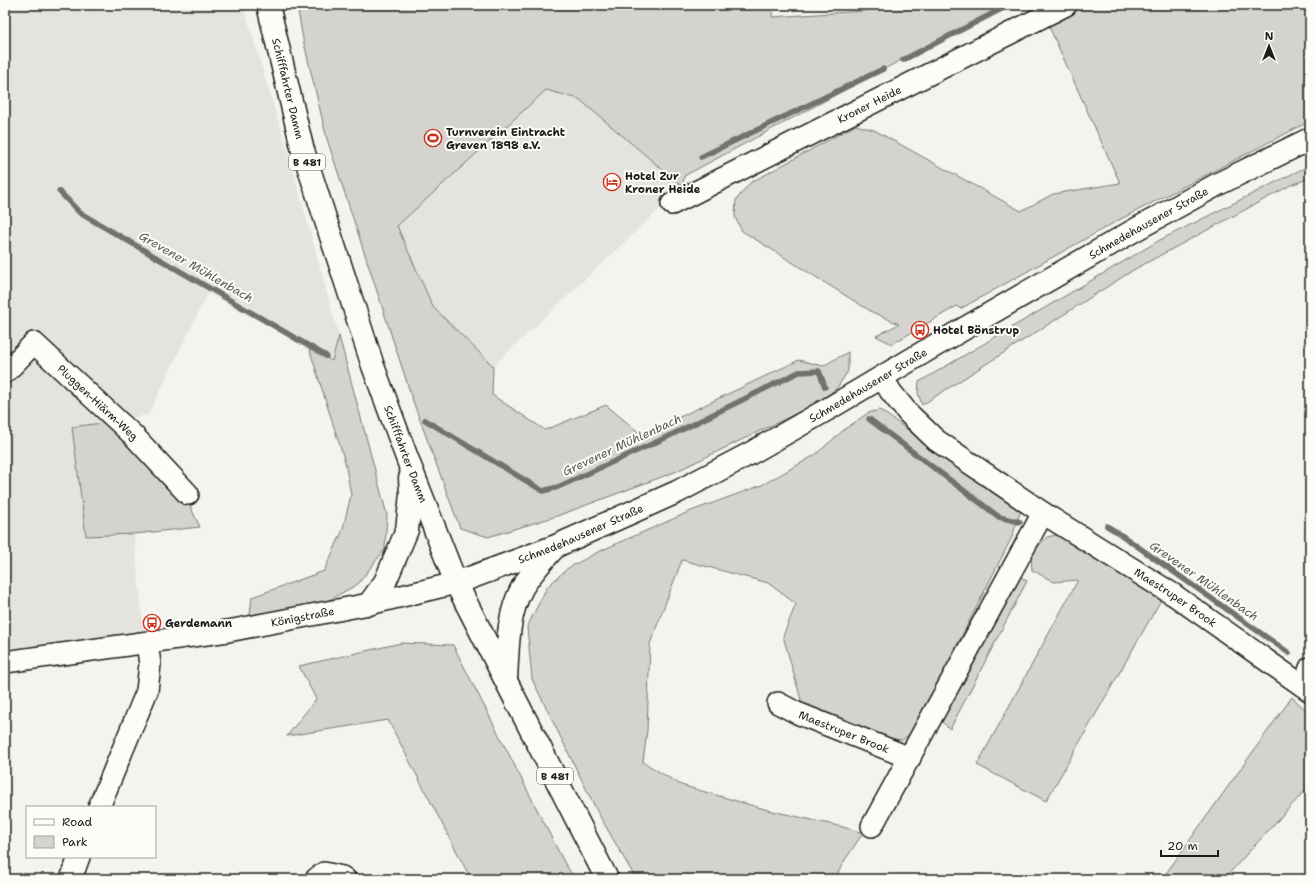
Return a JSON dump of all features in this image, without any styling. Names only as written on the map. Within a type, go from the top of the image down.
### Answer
[{"type":"main road","name":"Schifffahrter Damm","points":[[268,5],[302,147],[373,366],[410,466],[456,583],[607,879]]},
{"type":"main road","name":"Schmedehausener Straße","points":[[456,583],[556,546],[677,492],[764,446],[1133,231],[1218,184],[1310,139]]},
{"type":"main road","name":"B 481","points":[[369,604],[385,582],[408,530],[411,494],[410,466]]},
{"type":"main road","name":"B 481","points":[[506,680],[507,646],[514,609],[522,589],[532,574],[556,546]]},
{"type":"street","name":"Kroner Heide","points":[[672,204],[1066,5]]},
{"type":"street","name":"Pluggen-Hiärm-Weg","points":[[5,374],[34,343],[134,435],[188,494]]},
{"type":"street","name":"Maestruper Brook","points":[[882,377],[891,392],[908,413],[936,440],[1043,513],[1174,595],[1308,682]]},
{"type":"street","points":[[872,826],[1043,513]]},
{"type":"street","name":"Königstraße","points":[[5,662],[228,631],[369,604],[456,583]]},
{"type":"street","points":[[99,806],[147,691],[150,664],[147,643]]},
{"type":"street","name":"Maestruper Brook","points":[[778,703],[797,713],[910,758]]},
{"type":"street","points":[[71,879],[79,858]]},
{"type":"street","points":[[316,879],[324,873],[345,879]]},
{"type":"shaded area","points":[[5,5],[243,5],[289,156],[339,336],[332,361],[208,293],[148,415],[73,427],[86,536],[134,534],[144,633],[5,651]]},
{"type":"shaded area","points":[[546,90],[579,99],[683,187],[493,366],[433,307],[397,226]]},
{"type":"green space","points":[[297,5],[773,5],[772,17],[863,11],[881,5],[1004,5],[684,176],[683,187],[579,99],[546,90],[397,226],[433,307],[493,366],[492,395],[545,430],[606,405],[642,435],[799,360],[823,366],[848,352],[848,371],[837,388],[816,404],[675,472],[557,516],[488,537],[460,528],[414,404],[327,139],[303,39]]},
{"type":"green space","points":[[1078,5],[1310,5],[1310,121],[1119,220],[960,309],[957,306],[892,344],[876,336],[899,324],[872,312],[742,231],[735,217],[736,200],[750,183],[856,125],[874,130],[1021,211],[1053,194],[1120,183],[1047,22]]},
{"type":"green space","points":[[1310,165],[1310,178],[1291,185],[1135,269],[922,405],[918,393],[919,382],[1160,240]]},
{"type":"green space","points":[[339,336],[387,515],[385,549],[358,584],[322,604],[250,615],[252,597],[324,571],[342,532],[351,495],[345,462],[309,348],[332,361]]},
{"type":"green space","points":[[880,410],[1021,510],[1012,537],[913,732],[902,740],[888,738],[802,703],[783,636],[796,604],[768,583],[682,560],[650,644],[647,731],[643,762],[681,785],[768,810],[863,833],[843,863],[835,879],[636,879],[598,813],[532,679],[527,627],[547,587],[568,568],[598,552],[691,511],[762,485],[815,455],[845,429],[868,413]]},
{"type":"green space","points":[[109,422],[151,463],[190,506],[200,527],[134,534],[86,536],[72,427]]},
{"type":"green space","points":[[1061,534],[1161,600],[1046,801],[977,765],[1078,580],[1054,582],[1032,570],[1031,554],[1047,537]]},
{"type":"green space","points":[[1020,576],[1027,581],[950,729],[940,720]]},
{"type":"green space","points":[[401,643],[453,645],[564,862],[575,879],[471,879],[388,720],[287,736],[316,699],[299,666]]},
{"type":"green space","points":[[1292,697],[1310,714],[1310,785],[1224,879],[1162,879]]},
{"type":"waterway","points":[[903,60],[1009,5]]},
{"type":"waterway","points":[[701,157],[883,69]]},
{"type":"waterway","name":"Grevener Mühlenbach","points":[[59,191],[80,213],[326,356]]},
{"type":"waterway","name":"Grevener Mühlenbach","points":[[425,420],[543,491],[558,487],[665,438],[799,372],[819,371],[825,387]]},
{"type":"waterway","name":"Grevener Mühlenbach","points":[[869,419],[999,517],[1020,522]]},
{"type":"waterway","name":"Grevener Mühlenbach","points":[[1107,526],[1289,653]]},
{"type":"place","name":"Turnverein Eintracht Greven 1898 e.V.","points":[[433,138]]},
{"type":"place","name":"Hotel Zur Kroner Heide","points":[[612,182]]},
{"type":"place","name":"Hotel Bönstrup","points":[[920,330]]},
{"type":"place","name":"Gerdemann","points":[[152,623]]}]
